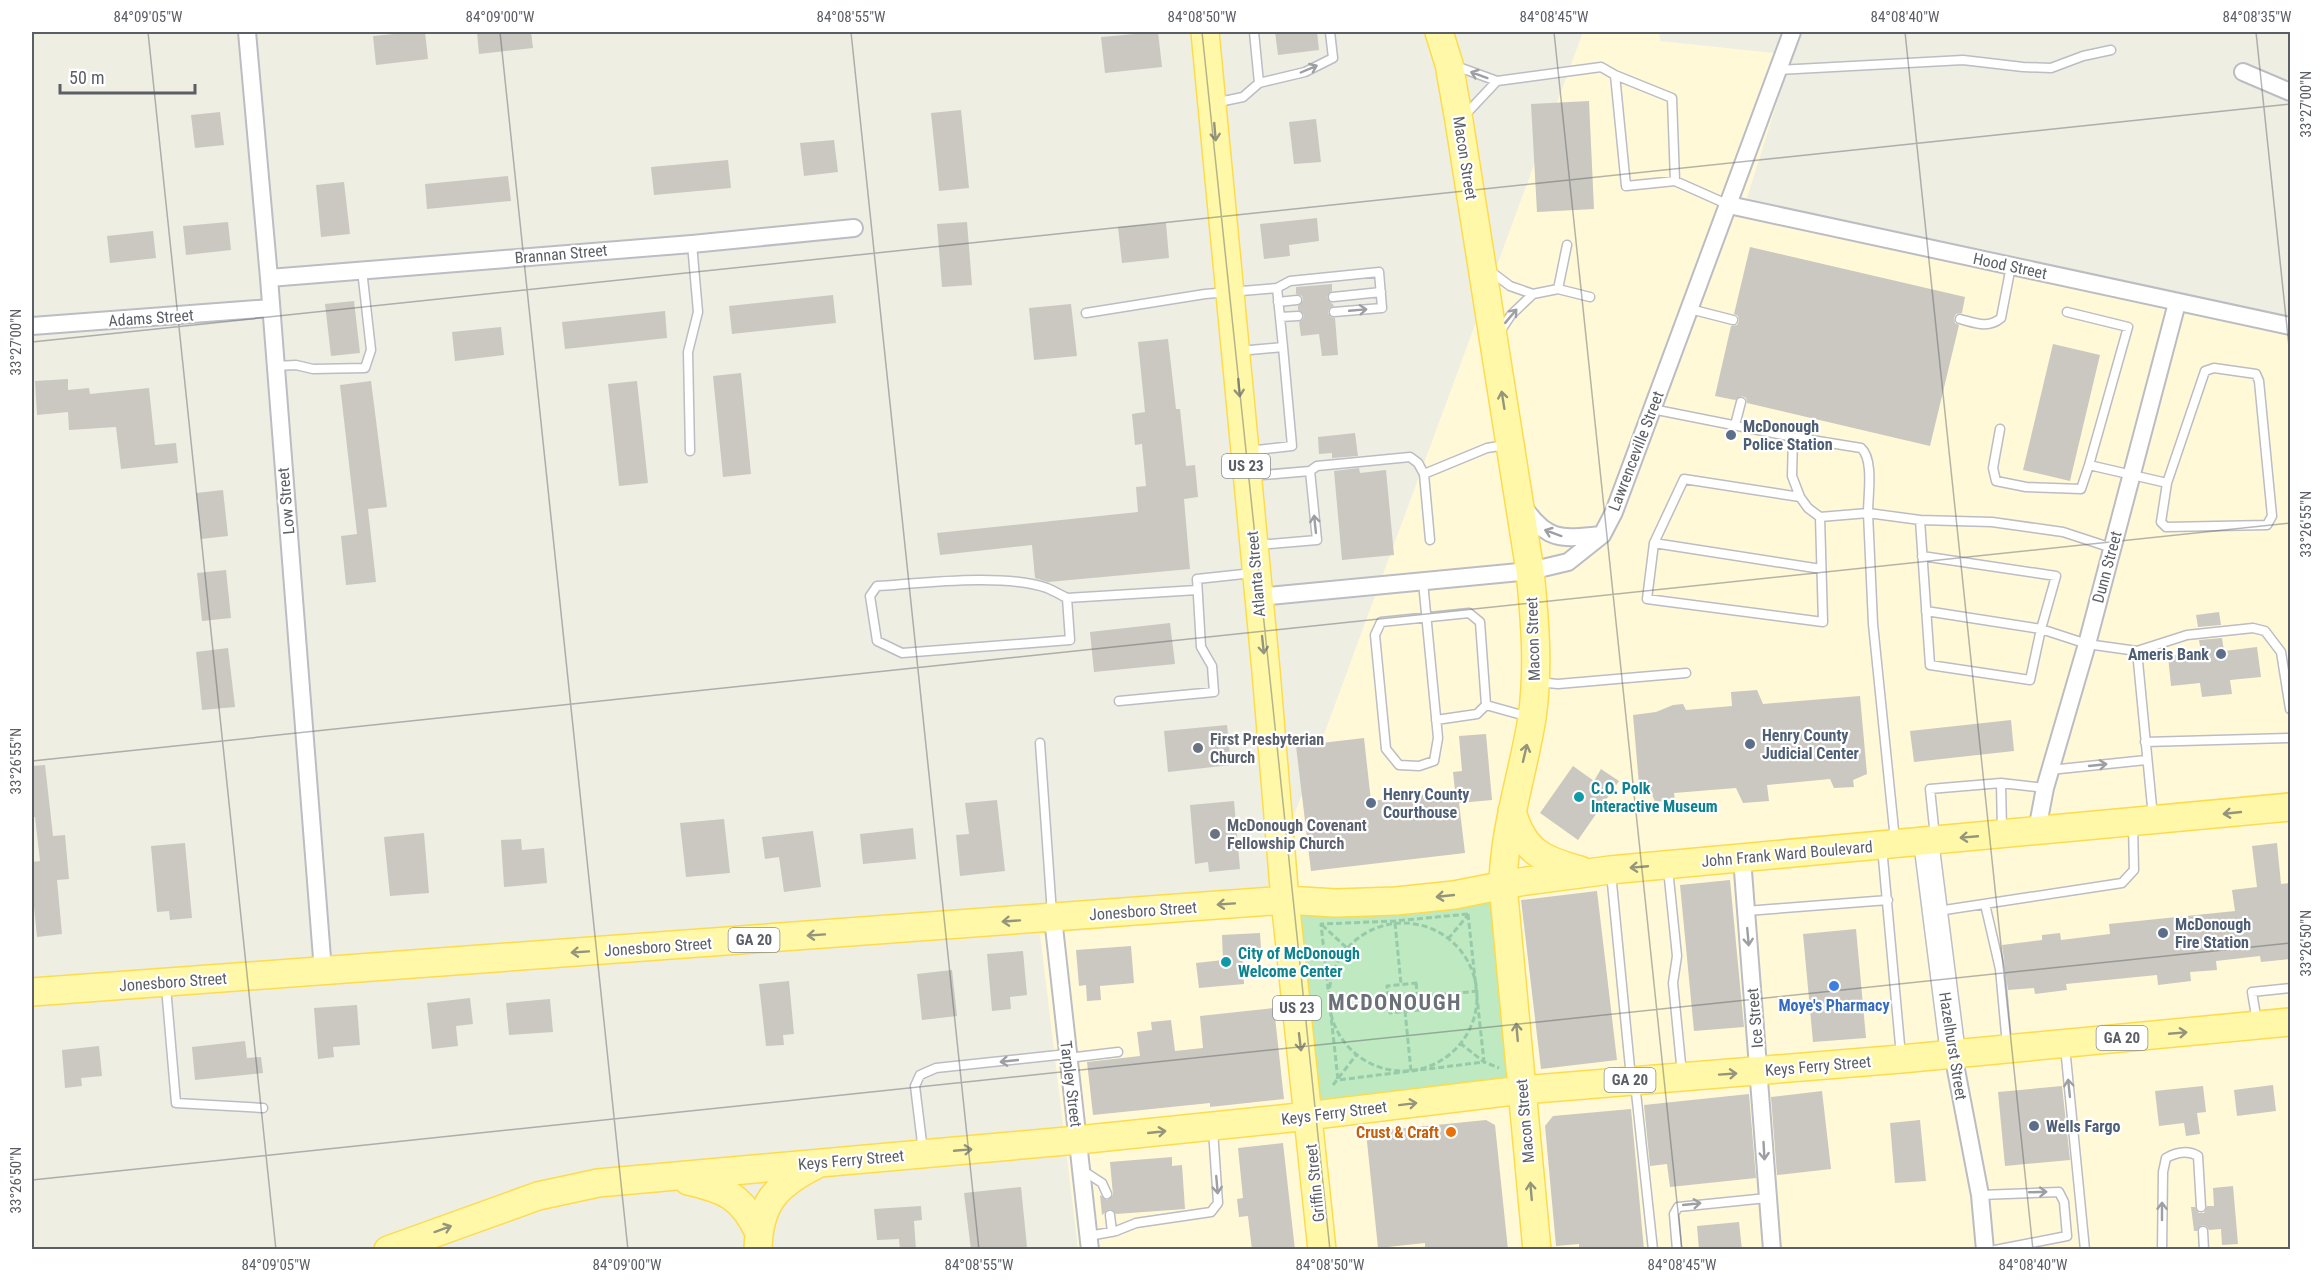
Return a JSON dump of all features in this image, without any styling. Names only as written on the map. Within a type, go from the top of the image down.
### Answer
[{"type":"main road","name":"Atlanta Street","points":[[1205,32],[1254,546],[1284,900],[1308,1116]]},
{"type":"main road","name":"Macon Street","points":[[1438,32],[1449,64],[1459,121],[1530,572],[1536,630],[1536,682],[1532,718],[1512,810],[1503,867],[1503,885],[1537,1250]]},
{"type":"main road","name":"John Frank Ward Boulevard","points":[[1284,900],[1336,903],[1396,902],[1601,871],[2290,807]]},
{"type":"main road","points":[[1512,810],[1518,832],[1537,853],[1550,862],[1601,871]]},
{"type":"main road","name":"Hazelhurst Street","points":[[1930,840],[1934,911],[1953,1054]]},
{"type":"main road","name":"Jonesboro Street","points":[[32,992],[1284,900]]},
{"type":"main road","name":"Keys Ferry Street","points":[[388,1250],[538,1196],[598,1183],[1078,1140],[1308,1116],[1522,1090],[1901,1059],[2290,1022]]},
{"type":"main road","name":"Griffin Street","points":[[1308,1116],[1322,1250]]},
{"type":"main road","points":[[758,1240],[765,1209],[773,1194],[785,1183],[821,1163]]},
{"type":"main road","points":[[669,1176],[716,1187],[732,1196],[750,1214],[758,1240]]},
{"type":"street","name":"Low Street","points":[[247,32],[269,278],[323,971]]},
{"type":"street","name":"Lawrenceville Street","points":[[1257,585],[1423,582],[1530,572],[1568,562],[1602,535],[1614,512],[1792,32]]},
{"type":"street","points":[[2243,72],[2290,92]]},
{"type":"street","name":"Hood Street","points":[[1729,205],[2290,326]]},
{"type":"street","name":"Brannan Street","points":[[269,278],[692,244],[854,228]]},
{"type":"street","name":"Dunn Street","points":[[2037,830],[2045,788],[2087,644],[2177,303]]},
{"type":"street","name":"Adams Street","points":[[32,326],[271,308]]},
{"type":"street","points":[[1518,500],[1537,526],[1552,535],[1568,538],[1602,535]]},
{"type":"street","name":"Ice Street","points":[[1742,858],[1772,1250]]},
{"type":"street","name":"Tarpley Street","points":[[1053,918],[1089,1243]]},
{"type":"street","name":"Hazelhurst Street","points":[[1953,1054],[1980,1195],[1985,1250]]},
{"type":"lane","points":[[1254,32],[1259,83]]},
{"type":"lane","points":[[1212,103],[1243,97],[1259,83],[1305,72],[1333,58],[1330,32]]},
{"type":"lane","points":[[1778,70],[1963,60],[2051,68],[2083,56],[2111,50]]},
{"type":"lane","points":[[1449,64],[1497,81],[1601,67],[1672,98],[1675,181]]},
{"type":"lane","points":[[1615,75],[1626,186],[1675,181],[1729,205]]},
{"type":"lane","points":[[1459,121],[1497,81]]},
{"type":"lane","points":[[690,451],[688,352],[698,312],[692,244]]},
{"type":"lane","points":[[1558,289],[1567,245]]},
{"type":"lane","points":[[1481,263],[1510,286],[1533,294],[1558,289],[1590,297]]},
{"type":"lane","points":[[1960,320],[1987,326],[2001,318],[2011,267]]},
{"type":"lane","points":[[275,366],[296,365],[314,369],[365,368],[371,350],[362,270]]},
{"type":"lane","points":[[1086,313],[1205,294],[1277,288],[1290,281],[1379,272],[1382,308],[1334,312]]},
{"type":"lane","points":[[1246,464],[1292,446],[1277,288]]},
{"type":"lane","points":[[1333,297],[1380,292]]},
{"type":"lane","points":[[1493,340],[1511,315],[1533,294]]},
{"type":"lane","points":[[1278,302],[1297,300]]},
{"type":"lane","points":[[1690,309],[1733,320]]},
{"type":"lane","points":[[2000,429],[1993,468],[1996,481],[2026,487],[2081,489],[2128,327],[2067,312]]},
{"type":"lane","points":[[1280,317],[1299,316]]},
{"type":"lane","points":[[1235,351],[1282,347]]},
{"type":"lane","points":[[2214,368],[2256,374],[2259,381],[2272,516],[2267,525],[2166,528],[2161,522],[2167,483],[2205,371],[2214,368]]},
{"type":"lane","points":[[1736,425],[1741,402]]},
{"type":"lane","points":[[1652,409],[1861,448],[1866,453],[1869,461],[1868,513],[1873,624],[1889,844],[1888,900],[1901,1059]]},
{"type":"lane","points":[[1793,437],[1792,476],[1800,497],[1808,508],[1820,517],[1868,513],[1920,520],[1992,522],[2051,531],[2112,548]]},
{"type":"lane","points":[[1424,474],[1487,448],[1509,444]]},
{"type":"lane","points":[[1246,464],[1310,471],[1317,466],[1410,457],[1418,463],[1424,474],[1430,540]]},
{"type":"lane","points":[[2089,465],[2167,483]]},
{"type":"lane","points":[[1254,546],[1317,540],[1310,471]]},
{"type":"lane","points":[[1800,497],[1684,478],[1654,543],[1647,599],[1822,622],[1820,517]]},
{"type":"lane","points":[[1920,520],[1922,556],[1930,665],[2030,680],[2056,576],[1922,556]]},
{"type":"lane","points":[[1654,543],[1821,569]]},
{"type":"lane","points":[[1119,701],[1214,692],[1212,666],[1202,647],[1197,579],[1257,585]]},
{"type":"lane","points":[[1067,598],[1070,640],[902,653],[877,641],[870,596],[877,586],[942,581],[1013,581],[1046,588],[1067,598],[1197,590]]},
{"type":"lane","points":[[1423,582],[1426,616],[1436,720],[1438,738],[1434,760],[1419,766],[1399,765],[1386,749],[1375,635],[1381,622],[1426,616],[1469,613],[1480,622],[1486,705],[1477,714],[1436,720]]},
{"type":"lane","points":[[1926,611],[2041,629],[2087,644],[2137,651],[2187,636],[2253,628],[2265,631],[2281,652],[2290,709]]},
{"type":"lane","points":[[1934,911],[2122,883],[2134,870],[2143,821],[2146,760],[2137,651]]},
{"type":"lane","points":[[1536,682],[1558,684],[1686,673]]},
{"type":"lane","points":[[1486,705],[1532,718]]},
{"type":"lane","points":[[2145,742],[2290,738]]},
{"type":"lane","points":[[1040,743],[1053,918]]},
{"type":"lane","points":[[2050,771],[2146,760]]},
{"type":"lane","points":[[2001,783],[2002,834]]},
{"type":"lane","points":[[1930,840],[1930,789],[2001,783],[2045,788]]},
{"type":"lane","points":[[1668,865],[1677,956],[1674,983],[1682,1077]]},
{"type":"lane","points":[[1601,871],[1633,1080],[1653,1250]]},
{"type":"lane","points":[[1746,911],[1888,900]]},
{"type":"lane","points":[[1985,904],[2000,969],[2007,1048]]},
{"type":"lane","points":[[166,982],[176,1103],[263,1108]]},
{"type":"lane","points":[[2257,1025],[2252,992],[2290,988]]},
{"type":"lane","points":[[2064,1043],[2085,1250]]},
{"type":"lane","points":[[923,1154],[915,1086],[920,1075],[936,1068],[1118,1052]]},
{"type":"lane","points":[[1089,1243],[1136,1223],[1211,1212],[1218,1203],[1212,1126]]},
{"type":"lane","points":[[2162,1250],[2163,1172],[2166,1158],[2175,1153],[2192,1152],[2198,1156],[2201,1206]]},
{"type":"lane","points":[[1082,1169],[1102,1183],[1107,1194]]},
{"type":"lane","points":[[1980,1195],[2059,1192],[2064,1203],[2067,1236],[1995,1250]]},
{"type":"lane","points":[[1677,1250],[1674,1214],[1678,1207],[1767,1198]]},
{"type":"lane","points":[[1110,1215],[1112,1233]]},
{"type":"lane","points":[[2203,1231],[2204,1250]]},
{"type":"path","points":[[1321,924],[1395,921],[1468,914]]},
{"type":"path","points":[[1449,939],[1468,914]]},
{"type":"path","points":[[1468,914],[1484,1062]]},
{"type":"path","points":[[1395,921],[1401,984]]},
{"type":"path","points":[[1395,921],[1419,924],[1449,939],[1459,948],[1472,968],[1478,991],[1476,1014],[1467,1035],[1452,1053],[1433,1065],[1411,1071],[1388,1070],[1366,1062],[1349,1047],[1336,1029],[1329,1007],[1330,983],[1338,961],[1352,942],[1372,929],[1395,921]]},
{"type":"path","points":[[1321,924],[1348,948]]},
{"type":"path","points":[[1321,924],[1338,1080]]},
{"type":"path","points":[[1416,983],[1418,997],[1419,1010],[1390,1013],[1387,986],[1416,983]]},
{"type":"path","points":[[1418,997],[1478,991]]},
{"type":"path","points":[[1329,1007],[1389,1000]]},
{"type":"path","points":[[1404,1011],[1411,1071]]},
{"type":"path","points":[[1460,1043],[1484,1062],[1499,1068]]},
{"type":"path","points":[[1333,1085],[1357,1054]]},
{"type":"path","points":[[1338,1080],[1484,1062]]},
{"type":"shaded area","points":[[1583,32],[1659,32],[1660,41],[1792,55],[1745,204],[2290,332],[2290,1249],[1078,1249],[1040,934],[1257,916]]},
{"type":"green space","points":[[1503,885],[1522,1090],[1309,1116],[1285,900]]},
{"type":"building","points":[[425,32],[428,59],[376,65],[373,36]]},
{"type":"building","points":[[477,32],[531,32],[533,48],[479,54]]},
{"type":"building","points":[[1158,32],[1162,67],[1105,73],[1101,37]]},
{"type":"building","points":[[1275,32],[1317,32],[1319,50],[1278,55]]},
{"type":"building","points":[[1589,101],[1594,209],[1537,212],[1531,104]]},
{"type":"building","points":[[961,110],[969,188],[939,191],[931,113]]},
{"type":"building","points":[[220,112],[224,145],[195,148],[191,115]]},
{"type":"building","points":[[1316,119],[1321,162],[1294,164],[1289,122]]},
{"type":"building","points":[[834,140],[838,172],[804,176],[800,143]]},
{"type":"building","points":[[728,160],[731,188],[654,195],[651,167]]},
{"type":"building","points":[[508,176],[511,201],[427,209],[425,184]]},
{"type":"building","points":[[344,182],[350,234],[321,237],[316,185]]},
{"type":"building","points":[[1317,218],[1319,241],[1289,245],[1290,256],[1264,259],[1260,224]]},
{"type":"building","points":[[228,222],[231,250],[186,255],[183,226]]},
{"type":"building","points":[[967,222],[972,285],[942,287],[937,224]]},
{"type":"building","points":[[1166,223],[1169,258],[1122,263],[1118,227]]},
{"type":"building","points":[[153,231],[156,258],[110,263],[107,236]]},
{"type":"building","points":[[1750,247],[1965,297],[1962,313],[1956,314],[1954,318],[1955,323],[1959,325],[1930,446],[1747,403],[1746,398],[1742,396],[1735,400],[1715,396],[1731,326],[1737,325],[1739,321],[1738,316],[1734,314]]},
{"type":"building","points":[[1332,284],[1332,291],[1327,297],[1334,306],[1329,309],[1328,313],[1335,318],[1338,355],[1322,356],[1319,334],[1301,336],[1299,322],[1304,315],[1298,310],[1298,306],[1303,300],[1302,296],[1296,294],[1296,287]]},
{"type":"building","points":[[833,295],[836,323],[732,334],[729,306]]},
{"type":"building","points":[[354,301],[360,353],[331,356],[325,304]]},
{"type":"building","points":[[1071,304],[1077,356],[1034,360],[1029,308]]},
{"type":"building","points":[[665,311],[667,338],[565,349],[562,322]]},
{"type":"building","points":[[501,327],[504,355],[455,361],[452,332]]},
{"type":"building","points":[[1168,339],[1176,409],[1180,409],[1186,466],[1195,465],[1198,497],[1184,499],[1190,569],[1048,582],[1035,578],[1032,545],[940,555],[937,533],[1138,512],[1136,487],[1146,486],[1142,444],[1135,445],[1132,414],[1145,412],[1138,342]]},
{"type":"building","points":[[2053,344],[2100,355],[2070,481],[2023,470]]},
{"type":"building","points":[[741,373],[751,474],[723,477],[713,376]]},
{"type":"building","points":[[68,379],[68,390],[89,388],[90,394],[149,388],[155,445],[176,443],[178,463],[121,469],[116,427],[69,430],[68,412],[37,415],[35,381]]},
{"type":"building","points":[[371,381],[387,507],[368,509],[376,582],[346,585],[341,536],[357,534],[340,385]]},
{"type":"building","points":[[637,381],[648,483],[619,486],[608,384]]},
{"type":"building","points":[[1355,433],[1358,456],[1332,458],[1332,453],[1319,454],[1318,437]]},
{"type":"building","points":[[1359,468],[1360,473],[1386,470],[1394,555],[1342,560],[1334,471]]},
{"type":"building","points":[[223,490],[228,536],[201,539],[196,493]]},
{"type":"building","points":[[226,570],[231,618],[202,621],[197,573]]},
{"type":"building","points":[[2219,612],[2221,625],[2198,627],[2196,615]]},
{"type":"building","points":[[1170,623],[1175,664],[1094,672],[1090,632]]},
{"type":"building","name":"Ameris Bank","points":[[2222,638],[2224,651],[2257,647],[2261,677],[2230,680],[2232,694],[2202,697],[2200,683],[2171,686],[2168,656],[2201,652],[2199,640]]},
{"type":"building","points":[[228,648],[235,707],[202,710],[196,652]]},
{"type":"building","name":"Henry County Judicial Center","points":[[1757,690],[1763,704],[1860,696],[1867,774],[1853,780],[1854,787],[1834,788],[1830,779],[1767,785],[1769,801],[1743,803],[1736,788],[1674,793],[1675,800],[1655,802],[1652,794],[1640,796],[1633,715],[1656,712],[1673,705],[1683,704],[1686,710],[1732,706],[1731,692]]},
{"type":"building","points":[[2011,720],[2014,751],[1914,762],[1910,731]]},
{"type":"building","name":"First Presbyterian Church","points":[[1227,725],[1231,765],[1168,772],[1164,731]]},
{"type":"building","name":"Henry County Courthouse","points":[[1486,734],[1492,800],[1459,803],[1465,853],[1311,871],[1296,746],[1364,738],[1371,801],[1455,791],[1453,772],[1462,771],[1459,736]]},
{"type":"building","points":[[45,765],[53,836],[65,835],[69,879],[57,880],[62,934],[37,937],[32,862],[40,861],[35,817],[32,817],[32,766]]},
{"type":"building","name":"C.O. Polk Interactive Museum","points":[[1573,766],[1594,781],[1601,769],[1619,781],[1578,840],[1540,813]]},
{"type":"building","points":[[997,800],[1005,871],[960,876],[956,835],[969,834],[965,803]]},
{"type":"building","name":"McDonough Covenant Fellowship Church","points":[[1234,801],[1240,869],[1209,872],[1208,862],[1195,864],[1190,805]]},
{"type":"building","points":[[724,819],[730,873],[686,877],[680,823]]},
{"type":"building","points":[[913,828],[916,859],[863,864],[860,834]]},
{"type":"building","points":[[813,831],[821,887],[784,892],[779,857],[765,859],[762,837]]},
{"type":"building","points":[[424,833],[429,893],[390,896],[384,837]]},
{"type":"building","points":[[521,839],[522,850],[544,848],[547,883],[504,887],[501,840]]},
{"type":"building","points":[[185,843],[192,918],[170,920],[169,911],[157,912],[151,846]]},
{"type":"building","points":[[2277,843],[2281,884],[2290,883],[2290,959],[2261,962],[2260,956],[2216,961],[2217,970],[2190,972],[2191,981],[2158,985],[2157,975],[2066,984],[2067,990],[2035,994],[2034,988],[2008,990],[2002,945],[2042,940],[2042,935],[2060,933],[2061,940],[2110,934],[2109,924],[2235,911],[2232,890],[2257,887],[2252,846]]},
{"type":"building","points":[[1730,880],[1744,1027],[1694,1031],[1680,885]]},
{"type":"building","points":[[1597,891],[1617,1060],[1541,1069],[1521,900]]},
{"type":"building","name":"Moye's Pharmacy","points":[[1856,929],[1866,1038],[1813,1042],[1803,934]]},
{"type":"building","name":"City of McDonough Welcome Center","points":[[1260,933],[1261,949],[1242,951],[1244,984],[1199,988],[1196,963],[1223,960],[1222,935]]},
{"type":"building","points":[[1131,946],[1134,983],[1100,986],[1101,1000],[1087,1001],[1086,985],[1079,986],[1076,950]]},
{"type":"building","points":[[1023,951],[1027,995],[1010,997],[1011,1009],[992,1011],[987,954]]},
{"type":"building","points":[[952,970],[957,1016],[922,1020],[917,974]]},
{"type":"building","points":[[789,981],[794,1034],[783,1035],[784,1045],[766,1046],[759,984]]},
{"type":"building","points":[[470,998],[473,1024],[456,1026],[458,1046],[432,1049],[427,1003]]},
{"type":"building","points":[[550,999],[553,1032],[509,1035],[506,1003]]},
{"type":"building","points":[[357,1005],[360,1045],[333,1047],[334,1057],[318,1059],[314,1008]]},
{"type":"building","points":[[1274,1008],[1284,1099],[1210,1107],[1210,1103],[1093,1115],[1087,1062],[1140,1056],[1137,1032],[1152,1030],[1151,1022],[1171,1020],[1175,1051],[1203,1048],[1200,1016]]},
{"type":"building","points":[[245,1041],[247,1058],[261,1057],[263,1073],[195,1080],[192,1047]]},
{"type":"building","points":[[99,1046],[102,1076],[81,1078],[82,1086],[65,1088],[62,1050]]},
{"type":"building","points":[[2273,1085],[2276,1111],[2237,1116],[2234,1090]]},
{"type":"building","name":"Wells Fargo","points":[[2062,1086],[2070,1160],[2005,1166],[1998,1092]]},
{"type":"building","points":[[2203,1086],[2206,1112],[2197,1113],[2200,1134],[2186,1136],[2184,1123],[2159,1126],[2155,1091]]},
{"type":"building","points":[[1822,1091],[1831,1169],[1777,1175],[1771,1097]]},
{"type":"building","points":[[1749,1094],[1756,1178],[1670,1187],[1667,1164],[1650,1166],[1644,1105]]},
{"type":"building","points":[[1631,1109],[1644,1250],[1579,1250],[1579,1244],[1556,1246],[1545,1126],[1553,1116]]},
{"type":"building","points":[[1486,1120],[1495,1125],[1508,1250],[1425,1250],[1425,1243],[1378,1248],[1366,1132]]},
{"type":"building","points":[[1920,1120],[1926,1181],[1895,1183],[1890,1123]]},
{"type":"building","points":[[1283,1143],[1295,1250],[1252,1250],[1248,1216],[1239,1217],[1237,1199],[1243,1198],[1238,1148]]},
{"type":"building","points":[[1172,1157],[1172,1166],[1182,1165],[1185,1209],[1116,1214],[1110,1209],[1102,1215],[1100,1195],[1107,1200],[1113,1195],[1110,1162]]},
{"type":"building","points":[[2233,1186],[2238,1244],[2222,1245],[2221,1229],[2209,1230],[2202,1225],[2194,1231],[2191,1207],[2195,1207],[2199,1213],[2204,1213],[2207,1206],[2214,1206],[2213,1188]]},
{"type":"building","points":[[1021,1187],[1027,1247],[971,1250],[964,1193]]},
{"type":"building","points":[[921,1206],[922,1220],[914,1221],[916,1250],[900,1250],[899,1239],[877,1240],[874,1209]]},
{"type":"building","points":[[1739,1222],[1742,1250],[1699,1250],[1697,1226]]},
{"type":"place","name":"McDonough Police Station","points":[[1731,435]]},
{"type":"place","name":"Ameris Bank","points":[[2221,654]]},
{"type":"place","name":"Henry County Judicial Center","points":[[1750,744]]},
{"type":"place","name":"First Presbyterian Church","points":[[1198,748]]},
{"type":"place","name":"C.O. Polk Interactive Museum","points":[[1579,797]]},
{"type":"place","name":"Henry County Courthouse","points":[[1371,803]]},
{"type":"place","name":"McDonough Covenant Fellowship Church","points":[[1215,834]]},
{"type":"place","name":"McDonough Fire Station","points":[[2163,933]]},
{"type":"place","name":"City of McDonough Welcome Center","points":[[1226,962]]},
{"type":"place","name":"Moye's Pharmacy","points":[[1834,986]]},
{"type":"place","name":"Wells Fargo","points":[[2034,1126]]},
{"type":"place","name":"Crust & Craft","points":[[1451,1132]]},
{"type":"district","name":"MCDONOUGH","points":[[1395,1002]]}]
